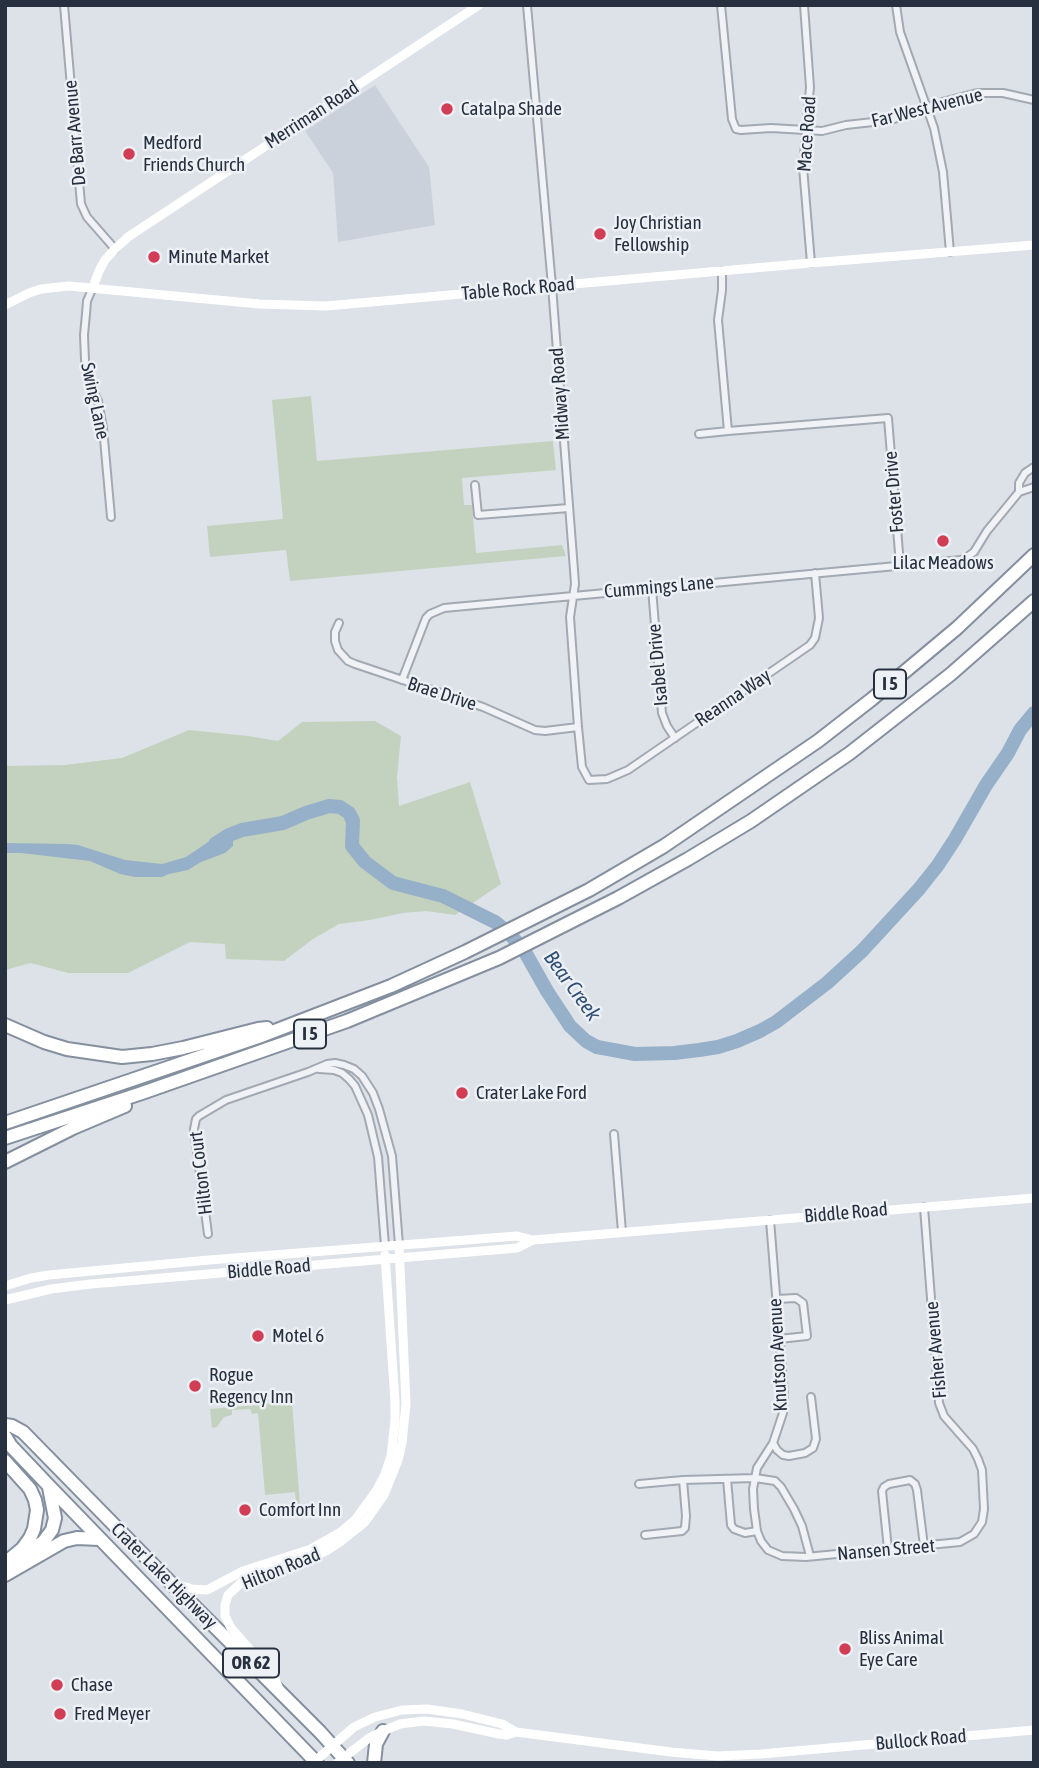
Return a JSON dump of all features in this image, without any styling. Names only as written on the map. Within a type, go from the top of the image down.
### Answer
[{"type":"highway","name":"I 5","points":[[5,1123],[288,1026],[391,986],[589,890],[664,846],[818,741],[957,628],[1034,555]]},
{"type":"highway","name":"I 5","points":[[5,1138],[347,1021],[477,968],[544,937],[688,859],[751,821],[814,778],[917,701],[1034,601]]},
{"type":"highway","points":[[5,1025],[67,1049],[122,1057],[183,1048],[258,1029],[288,1026]]},
{"type":"highway","points":[[5,1161],[131,1104],[142,1093]]},
{"type":"highway","name":"Crater Lake Highway","points":[[5,1425],[23,1432],[332,1745],[342,1761]]},
{"type":"highway","name":"Crater Lake Highway","points":[[5,1436],[11,1446],[99,1539],[315,1762]]},
{"type":"highway","points":[[5,1461],[30,1489],[37,1510],[30,1538],[22,1549],[5,1563]]},
{"type":"highway","points":[[5,1563],[33,1550],[50,1535],[55,1518],[49,1486]]},
{"type":"highway","points":[[5,1575],[64,1541],[99,1539]]},
{"type":"highway","points":[[374,1763],[376,1744],[383,1731]]},
{"type":"main road","name":"Merriman Road","points":[[93,287],[99,271],[115,249],[141,228],[479,5]]},
{"type":"main road","name":"Table Rock Road","points":[[5,305],[29,293],[50,287],[69,286],[258,304],[326,306],[1034,245]]},
{"type":"main road","name":"Biddle Road","points":[[5,1286],[31,1278],[75,1272],[517,1236],[533,1240],[1034,1198]]},
{"type":"main road","name":"Biddle Road","points":[[5,1300],[40,1291],[91,1284],[517,1248],[533,1240]]},
{"type":"main road","name":"Hilton Road","points":[[279,1691],[274,1676],[232,1628],[225,1616],[225,1605],[228,1595],[243,1581],[311,1558],[340,1542],[365,1522],[384,1494],[398,1460],[407,1404],[399,1245]]},
{"type":"main road","name":"Hilton Road","points":[[170,1582],[192,1589],[207,1590],[243,1571],[326,1542],[355,1520],[377,1490],[391,1456],[395,1421],[385,1246]]},
{"type":"main road","name":"Bullock Road","points":[[315,1762],[354,1727],[387,1713],[414,1709],[462,1714],[502,1724],[516,1732],[671,1752],[728,1756],[1034,1730]]},
{"type":"main road","name":"Bullock Road","points":[[342,1761],[369,1738],[400,1724],[424,1721],[507,1735],[516,1732]]},
{"type":"street","name":"De Barr Avenue","points":[[64,5],[81,204],[87,217],[115,249]]},
{"type":"street","name":"Midway Road","points":[[527,5],[575,584],[570,624],[578,727],[582,767],[589,780]]},
{"type":"street","name":"Far West Avenue","points":[[721,5],[733,125],[736,129],[822,131],[846,125],[891,120],[970,95],[991,92],[1034,100]]},
{"type":"street","name":"Mace Road","points":[[804,5],[810,88],[803,167],[811,263]]},
{"type":"street","points":[[895,5],[900,32],[934,128],[943,172],[950,252]]},
{"type":"street","points":[[699,434],[728,431],[718,320],[722,271]]},
{"type":"street","name":"Swing Lane","points":[[93,287],[87,301],[85,360],[87,378],[98,401],[103,428],[111,517]]},
{"type":"street","name":"Foster Drive","points":[[728,431],[888,418],[900,565]]},
{"type":"street","points":[[1034,467],[1025,473],[1019,483],[1019,492],[1034,487]]},
{"type":"street","points":[[475,485],[478,515],[569,508]]},
{"type":"street","name":"Cummings Lane","points":[[402,680],[423,625],[430,614],[438,610],[961,560],[974,552],[986,531],[1019,492]]},
{"type":"street","name":"Reanna Way","points":[[589,780],[607,779],[621,774],[810,645],[818,629],[815,573]]},
{"type":"street","name":"Isabel Drive","points":[[652,588],[662,713],[675,738]]},
{"type":"street","name":"Brae Drive","points":[[339,623],[335,641],[338,650],[348,661],[483,707],[535,730],[578,727]]},
{"type":"street","name":"Hilton Court","points":[[208,1234],[194,1129],[196,1119],[226,1100],[335,1063],[354,1069],[373,1093],[392,1156],[399,1245]]},
{"type":"street","points":[[317,1068],[334,1070],[349,1079],[368,1115],[378,1157],[385,1246]]},
{"type":"street","points":[[614,1134],[622,1232]]},
{"type":"street","name":"Fisher Avenue","points":[[924,1207],[939,1403],[944,1416],[973,1449],[982,1470],[982,1522]]},
{"type":"street","name":"Knutson Avenue","points":[[757,1531],[754,1509],[755,1478],[761,1461],[773,1443],[783,1413],[784,1395],[770,1220]]},
{"type":"street","points":[[776,1299],[796,1298],[803,1303],[807,1336],[779,1339]]},
{"type":"street","points":[[773,1443],[783,1455],[789,1456],[805,1453],[813,1448],[816,1439],[811,1397]]},
{"type":"street","points":[[639,1484],[755,1478],[775,1481],[802,1526],[810,1556]]},
{"type":"street","points":[[727,1479],[731,1525],[738,1532],[757,1531]]},
{"type":"street","points":[[645,1535],[682,1531],[685,1528],[683,1480]]},
{"type":"street","points":[[888,1549],[882,1491],[888,1484],[910,1480],[915,1484],[923,1546]]},
{"type":"street","name":"Nansen Street","points":[[757,1531],[768,1550],[782,1556],[810,1556],[960,1542],[974,1534],[982,1522]]},
{"type":"shaded area","points":[[375,85],[429,167],[435,225],[338,242],[333,173],[305,131]]},
{"type":"green space","points":[[311,396],[317,461],[553,441],[556,470],[462,478],[464,505],[472,505],[476,553],[562,545],[566,556],[290,581],[286,550],[210,557],[207,526],[283,519],[272,400]]},
{"type":"green space","points":[[375,721],[401,736],[397,777],[399,806],[470,782],[501,884],[455,915],[426,911],[339,924],[284,961],[226,959],[225,944],[190,942],[128,973],[68,973],[31,963],[5,970],[5,766],[65,765],[122,758],[189,730],[278,741],[302,722]]},
{"type":"green space","points":[[292,1402],[301,1517],[297,1515],[295,1492],[265,1495],[258,1413],[252,1414],[250,1409],[232,1410],[232,1415],[224,1417],[217,1427],[212,1428],[210,1409]]},
{"type":"water","points":[[226,833],[233,839],[233,846],[225,853],[188,870],[162,877],[120,874],[90,861],[5,853],[5,843],[67,844],[125,860],[162,864],[186,857]]},
{"type":"waterway","name":"Bear Creek","points":[[215,844],[242,830],[283,823],[329,806],[340,807],[349,813],[353,821],[352,846],[365,862],[393,883],[443,896],[495,922],[509,933],[525,952],[570,1026],[586,1041],[597,1047],[635,1054],[674,1053],[718,1047],[776,1022],[827,983],[862,951],[938,865],[1020,730],[1034,713]]},
{"type":"place","name":"Catalpa Shade","points":[[447,109]]},
{"type":"place","name":"Medford Friends Church","points":[[129,154]]},
{"type":"place","name":"Joy Christian Fellowship","points":[[600,234]]},
{"type":"place","name":"Minute Market","points":[[154,257]]},
{"type":"place","name":"Lilac Meadows","points":[[943,541]]},
{"type":"place","name":"Crater Lake Ford","points":[[462,1093]]},
{"type":"place","name":"Motel 6","points":[[258,1336]]},
{"type":"place","name":"Rogue Regency Inn","points":[[195,1386]]},
{"type":"place","name":"Comfort Inn","points":[[245,1510]]},
{"type":"place","name":"Bliss Animal Eye Care","points":[[845,1649]]},
{"type":"place","name":"Chase","points":[[57,1685]]},
{"type":"place","name":"Fred Meyer","points":[[60,1714]]}]
